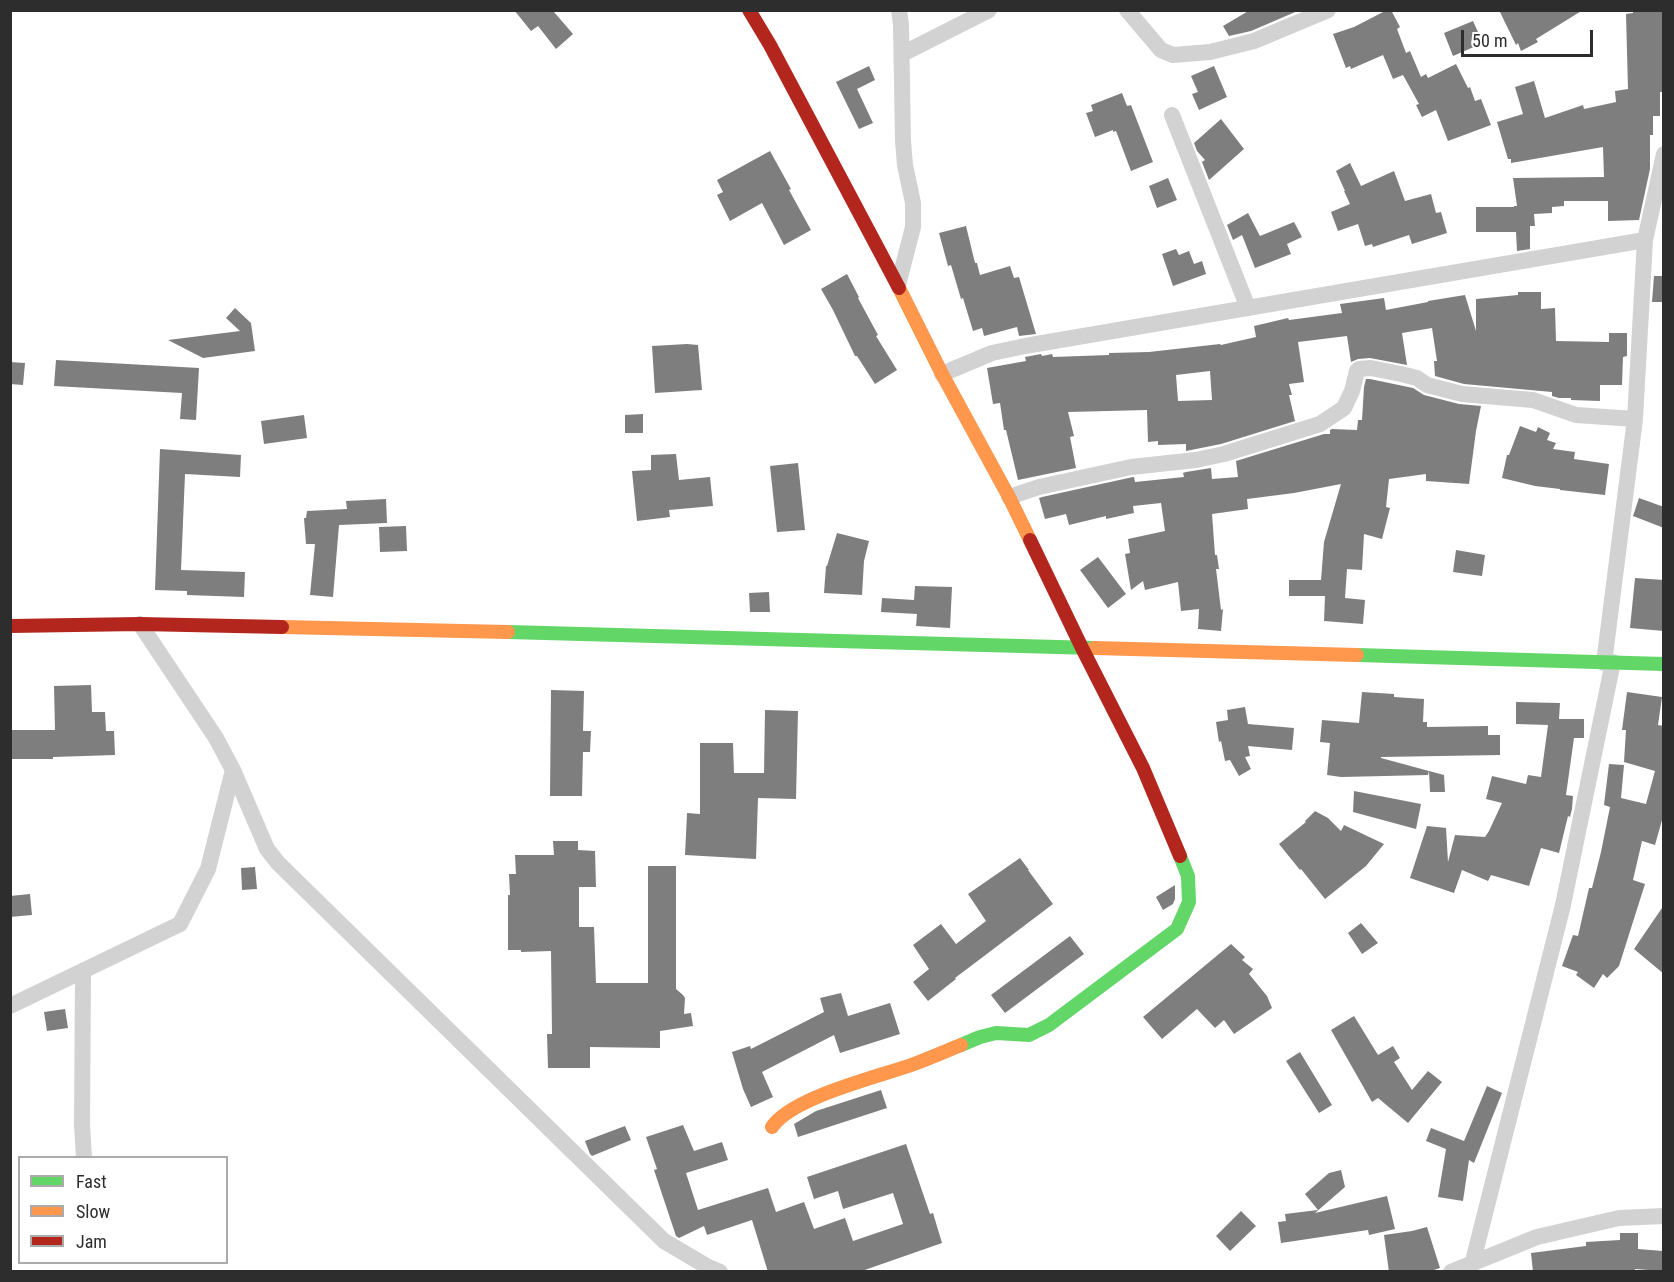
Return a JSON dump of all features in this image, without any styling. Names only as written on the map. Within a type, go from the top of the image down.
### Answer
[{"type":"street","points":[[749,10],[770,45],[1009,497],[1143,768],[1188,876],[1189,902],[1177,929],[1049,1025],[1029,1035],[996,1033],[980,1037],[915,1064],[811,1099],[786,1113],[772,1127]]},
{"type":"street","points":[[898,10],[901,25],[903,141],[905,165],[913,203],[913,227],[898,285]]},
{"type":"street","points":[[902,54],[989,10]]},
{"type":"street","points":[[1127,10],[1161,50],[1173,55],[1210,52],[1254,41],[1328,10]]},
{"type":"street","points":[[1172,115],[1248,308]]},
{"type":"street","points":[[1473,1262],[1563,905],[1608,663],[1635,419],[1645,240],[1664,154]]},
{"type":"street","points":[[942,374],[1003,350],[1645,240]]},
{"type":"street","points":[[1009,497],[1039,487],[1131,467],[1196,460],[1224,454],[1320,424],[1344,408],[1359,369],[1371,368],[1401,374],[1417,378],[1427,385],[1462,394],[1533,400],[1576,415],[1635,419]]},
{"type":"street","points":[[10,626],[140,624],[633,635],[1664,664]]},
{"type":"street","points":[[140,624],[216,738],[233,770],[267,849],[278,863],[664,1241],[720,1272]]},
{"type":"street","points":[[10,1006],[180,924],[208,869],[233,770]]},
{"type":"street","points":[[83,971],[81,1125],[84,1156]]},
{"type":"street","points":[[1451,1272],[1537,1237],[1619,1218],[1664,1216]]},
{"type":"building","points":[[514,10],[556,10],[554,12],[573,34],[556,49],[538,26],[531,31]]},
{"type":"building","points":[[1250,10],[1300,10],[1251,31],[1229,36],[1223,26]]},
{"type":"building","points":[[1391,10],[1400,27],[1397,29],[1406,53],[1410,51],[1421,77],[1426,74],[1428,78],[1456,64],[1468,88],[1470,87],[1475,101],[1481,99],[1491,125],[1448,141],[1436,110],[1422,117],[1416,105],[1419,104],[1403,75],[1393,79],[1383,55],[1351,69],[1350,66],[1346,68],[1333,34],[1354,27]]},
{"type":"building","points":[[1499,10],[1583,10],[1536,39],[1538,42],[1521,51]]},
{"type":"building","points":[[1633,10],[1664,10],[1664,92],[1660,92],[1660,116],[1653,116],[1653,135],[1650,135],[1650,169],[1639,220],[1608,221],[1608,201],[1564,201],[1564,206],[1552,207],[1552,213],[1534,214],[1535,226],[1530,226],[1530,249],[1517,251],[1516,232],[1476,232],[1476,207],[1517,206],[1513,178],[1604,177],[1603,147],[1511,163],[1497,122],[1523,114],[1515,87],[1534,81],[1545,118],[1583,105],[1584,109],[1616,102],[1615,91],[1628,89],[1626,14],[1633,13]]},
{"type":"building","points":[[1473,21],[1483,43],[1453,56],[1444,33]]},
{"type":"building","points":[[869,66],[875,80],[857,89],[873,123],[859,129],[836,82]]},
{"type":"building","points":[[1214,66],[1227,97],[1199,110],[1192,94],[1198,92],[1191,76]]},
{"type":"building","points":[[1122,93],[1127,106],[1131,105],[1153,162],[1131,171],[1116,131],[1095,137],[1086,113],[1093,111],[1091,105]]},
{"type":"building","points":[[1221,119],[1244,149],[1209,180],[1202,162],[1205,160],[1197,151],[1194,143]]},
{"type":"building","points":[[770,151],[811,230],[784,245],[762,203],[730,221],[717,195],[723,192],[717,180]]},
{"type":"building","points":[[1350,163],[1361,186],[1394,171],[1405,201],[1431,194],[1436,213],[1441,212],[1447,233],[1412,244],[1409,235],[1373,247],[1372,244],[1365,246],[1358,224],[1338,231],[1331,212],[1350,204],[1336,171]]},
{"type":"building","points":[[1168,178],[1177,200],[1157,208],[1149,186]]},
{"type":"building","points":[[1248,213],[1260,236],[1294,222],[1302,237],[1287,244],[1291,254],[1255,268],[1242,235],[1233,240],[1227,225]]},
{"type":"building","points":[[966,226],[980,275],[1010,266],[1014,278],[1019,277],[1036,334],[1019,336],[1017,327],[984,336],[982,328],[973,331],[951,265],[948,266],[939,233]]},
{"type":"building","points":[[1176,249],[1179,255],[1189,251],[1194,264],[1202,261],[1206,274],[1173,286],[1162,254]]},
{"type":"building","points":[[847,274],[878,335],[876,336],[897,370],[875,384],[855,356],[821,289]]},
{"type":"building","points":[[1654,276],[1664,276],[1664,302],[1652,302]]},
{"type":"building","points":[[1518,292],[1541,292],[1541,309],[1555,308],[1556,341],[1609,342],[1609,333],[1627,333],[1627,356],[1623,357],[1622,385],[1600,385],[1600,401],[1571,400],[1571,398],[1552,396],[1552,392],[1464,384],[1435,376],[1434,361],[1437,361],[1432,328],[1402,333],[1407,365],[1370,358],[1351,362],[1347,336],[1298,342],[1304,382],[1289,384],[1295,421],[1221,444],[1186,451],[1186,444],[1158,445],[1158,441],[1148,442],[1147,410],[1068,412],[1074,436],[1070,437],[1076,468],[1018,480],[1006,430],[1004,430],[1000,403],[993,404],[987,368],[1026,361],[1025,357],[1041,354],[1042,356],[1052,354],[1053,357],[1109,355],[1109,353],[1149,352],[1221,345],[1256,337],[1254,326],[1288,318],[1289,320],[1342,313],[1340,304],[1384,298],[1386,310],[1465,295],[1476,331],[1476,299],[1518,295]],"holes":[[[1210,371],[1212,400],[1178,401],[1176,375]]]},
{"type":"building","points":[[235,308],[251,323],[255,351],[203,358],[168,340],[240,331],[226,318]]},
{"type":"building","points":[[698,345],[702,390],[655,393],[652,346]]},
{"type":"building","points":[[56,360],[199,368],[196,420],[180,419],[182,393],[54,386]]},
{"type":"building","points":[[10,362],[25,363],[23,385],[10,384]]},
{"type":"building","points":[[1366,379],[1413,388],[1424,395],[1459,404],[1481,406],[1469,484],[1426,481],[1426,474],[1389,479],[1386,507],[1390,508],[1382,539],[1364,534],[1362,570],[1347,569],[1345,598],[1365,600],[1363,624],[1324,621],[1325,596],[1289,596],[1289,580],[1321,580],[1324,542],[1341,484],[1247,499],[1248,509],[1212,514],[1215,555],[1217,555],[1219,569],[1216,569],[1221,610],[1223,609],[1221,631],[1198,629],[1199,609],[1181,611],[1178,582],[1145,590],[1143,581],[1131,590],[1125,554],[1130,553],[1128,539],[1165,531],[1161,503],[1133,506],[1134,513],[1106,519],[1106,516],[1069,525],[1066,514],[1045,519],[1039,498],[1042,497],[1133,477],[1135,482],[1184,477],[1183,473],[1186,472],[1211,468],[1212,479],[1238,477],[1236,461],[1330,434],[1332,429],[1357,430],[1358,420],[1362,420]]},
{"type":"building","points":[[643,414],[643,433],[625,433],[625,415]]},
{"type":"building","points":[[304,415],[307,438],[264,444],[261,421]]},
{"type":"building","points":[[1520,426],[1536,432],[1538,427],[1550,433],[1547,440],[1556,443],[1553,449],[1575,452],[1574,459],[1609,464],[1605,495],[1535,486],[1502,478],[1507,455],[1509,455]]},
{"type":"building","points":[[160,449],[241,455],[240,477],[185,474],[181,570],[245,572],[244,597],[187,595],[187,591],[155,590]]},
{"type":"building","points":[[676,454],[679,480],[710,477],[713,506],[669,510],[670,517],[637,521],[632,471],[651,470],[651,455]]},
{"type":"building","points":[[798,463],[805,530],[777,532],[770,466]]},
{"type":"building","points":[[1639,498],[1664,507],[1664,528],[1633,516]]},
{"type":"building","points":[[386,499],[387,523],[339,525],[333,597],[310,595],[315,544],[306,544],[304,518],[306,518],[307,511],[347,509],[346,501]]},
{"type":"building","points":[[406,526],[407,551],[380,552],[379,527]]},
{"type":"building","points":[[837,533],[869,541],[864,561],[862,595],[824,593],[826,566]]},
{"type":"building","points":[[1456,550],[1485,555],[1482,576],[1453,572]]},
{"type":"building","points":[[1098,557],[1126,594],[1108,608],[1080,570]]},
{"type":"building","points":[[1635,578],[1664,580],[1664,631],[1630,628]]},
{"type":"building","points":[[915,586],[952,587],[950,628],[916,626],[917,614],[881,612],[882,598],[914,600]]},
{"type":"building","points":[[769,592],[770,612],[750,612],[749,593]]},
{"type":"building","points":[[91,685],[92,712],[105,712],[106,731],[114,731],[115,755],[10,759],[10,730],[55,730],[54,686]]},
{"type":"building","points":[[551,690],[584,691],[583,731],[591,731],[590,752],[583,752],[582,796],[550,796]]},
{"type":"building","points":[[1362,692],[1424,699],[1423,722],[1427,722],[1427,727],[1488,726],[1488,735],[1500,735],[1500,755],[1381,757],[1429,771],[1428,775],[1341,777],[1327,775],[1330,743],[1320,742],[1322,720],[1359,723]]},
{"type":"building","points":[[1627,692],[1662,697],[1658,725],[1664,726],[1664,813],[1655,845],[1642,841],[1633,880],[1645,884],[1619,966],[1607,978],[1603,974],[1594,988],[1576,975],[1578,972],[1562,966],[1573,935],[1578,936],[1589,888],[1592,888],[1601,852],[1610,807],[1604,805],[1609,764],[1624,765],[1621,798],[1646,804],[1655,771],[1624,762],[1626,730],[1622,730]]},
{"type":"building","points":[[1516,702],[1560,703],[1559,719],[1584,719],[1584,738],[1574,738],[1566,795],[1573,796],[1572,809],[1570,817],[1568,816],[1559,853],[1541,848],[1529,886],[1491,875],[1488,881],[1462,870],[1454,893],[1410,878],[1427,826],[1446,828],[1448,862],[1455,835],[1485,837],[1489,831],[1502,803],[1486,799],[1492,776],[1526,784],[1528,775],[1541,777],[1548,725],[1516,724]]},
{"type":"building","points":[[1245,707],[1248,724],[1294,728],[1292,750],[1248,746],[1250,756],[1245,757],[1251,769],[1239,776],[1230,760],[1225,761],[1216,722],[1228,720],[1227,710]]},
{"type":"building","points":[[765,710],[798,711],[796,799],[758,798],[756,859],[685,855],[687,813],[700,814],[700,743],[733,743],[734,773],[764,773]]},
{"type":"building","points":[[1429,771],[1444,775],[1445,792],[1430,792]]},
{"type":"building","points":[[1354,791],[1421,804],[1416,829],[1353,812]]},
{"type":"building","points":[[1315,811],[1328,818],[1341,831],[1344,825],[1384,844],[1366,866],[1325,899],[1279,844],[1306,822]]},
{"type":"building","points":[[553,841],[578,841],[578,850],[595,851],[596,887],[579,887],[579,927],[594,927],[596,983],[648,983],[648,866],[676,866],[676,989],[685,998],[684,1014],[691,1013],[693,1026],[660,1031],[660,1048],[590,1047],[590,1068],[548,1068],[547,1034],[552,1034],[551,951],[508,950],[508,895],[510,895],[509,874],[516,874],[515,855],[554,855]]},
{"type":"building","points":[[1020,858],[1053,904],[928,1001],[913,982],[929,969],[913,945],[941,924],[956,944],[986,921],[968,894]]},
{"type":"building","points":[[255,867],[257,889],[242,890],[241,868]]},
{"type":"building","points":[[1175,885],[1173,904],[1163,910],[1156,897]]},
{"type":"building","points":[[30,894],[32,915],[10,917],[10,896]]},
{"type":"building","points":[[1664,905],[1664,974],[1634,949]]},
{"type":"building","points":[[1361,923],[1378,943],[1362,954],[1348,933]]},
{"type":"building","points":[[1070,936],[1084,954],[1005,1013],[991,995]]},
{"type":"building","points":[[1231,944],[1245,957],[1242,960],[1253,969],[1249,974],[1267,996],[1272,1008],[1234,1034],[1224,1020],[1215,1028],[1197,1009],[1162,1039],[1143,1017]]},
{"type":"building","points":[[841,993],[848,1016],[890,1003],[900,1034],[840,1053],[834,1035],[762,1072],[773,1097],[751,1107],[732,1052],[750,1046],[751,1049],[824,1012],[820,998]]},
{"type":"building","points":[[65,1009],[68,1028],[47,1031],[44,1012]]},
{"type":"building","points":[[1354,1016],[1378,1055],[1393,1046],[1400,1058],[1394,1062],[1412,1090],[1428,1071],[1442,1082],[1408,1123],[1378,1098],[1372,1102],[1331,1030]]},
{"type":"building","points":[[1300,1052],[1332,1105],[1319,1113],[1286,1061]]},
{"type":"building","points":[[1487,1086],[1502,1093],[1474,1163],[1469,1160],[1463,1201],[1438,1197],[1446,1149],[1426,1141],[1431,1128],[1464,1141]]},
{"type":"building","points":[[881,1090],[887,1108],[798,1137],[794,1124],[816,1111]]},
{"type":"building","points":[[683,1125],[694,1151],[722,1142],[728,1160],[686,1173],[698,1210],[768,1188],[776,1212],[804,1202],[814,1229],[845,1218],[853,1241],[903,1224],[893,1193],[843,1209],[838,1191],[814,1199],[807,1177],[906,1144],[942,1243],[859,1272],[768,1272],[752,1220],[707,1235],[704,1226],[679,1238],[676,1236],[654,1170],[657,1169],[646,1137]]},
{"type":"building","points":[[625,1126],[631,1140],[592,1156],[590,1154],[585,1141]]},
{"type":"building","points":[[1341,1170],[1345,1187],[1315,1213],[1387,1196],[1395,1229],[1369,1235],[1368,1230],[1281,1243],[1278,1222],[1286,1221],[1285,1214],[1318,1210],[1305,1194],[1329,1173]]},
{"type":"building","points":[[1241,1211],[1256,1226],[1230,1251],[1216,1236]]},
{"type":"building","points":[[1427,1227],[1440,1268],[1428,1272],[1389,1272],[1384,1235]]},
{"type":"building","points":[[1620,1233],[1638,1233],[1638,1249],[1663,1251],[1662,1271],[1635,1269],[1635,1272],[1533,1272],[1531,1253],[1586,1246],[1586,1242],[1620,1240]]},
{"type":"traffic: fast","points":[[508,632],[1094,648]]},
{"type":"traffic: fast","points":[[1357,655],[1664,664]]},
{"type":"traffic: fast","points":[[961,1045],[996,1033],[1029,1035],[1049,1025],[1177,929],[1189,902],[1188,876],[1180,856]]},
{"type":"traffic: slow","points":[[899,288],[1030,540]]},
{"type":"traffic: slow","points":[[282,627],[508,632]]},
{"type":"traffic: slow","points":[[1094,648],[1357,655]]},
{"type":"traffic: slow","points":[[772,1127],[782,1116],[816,1097],[914,1064],[961,1045]]},
{"type":"traffic: jam","points":[[749,10],[770,45],[899,288]]},
{"type":"traffic: jam","points":[[1030,540],[1143,768],[1180,856]]},
{"type":"traffic: jam","points":[[10,626],[140,624],[282,627]]}]
